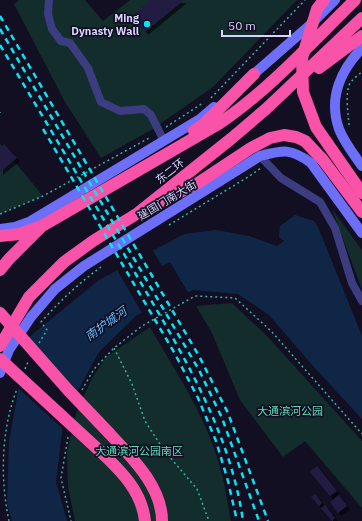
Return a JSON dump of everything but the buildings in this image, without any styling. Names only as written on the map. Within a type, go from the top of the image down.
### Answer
[{"type":"highway","points":[[324,0],[317,9],[302,58],[303,92],[316,127],[362,193]]},
{"type":"highway","name":"东二环","points":[[0,270],[9,258],[42,226],[167,146],[220,124],[242,108],[265,88],[355,0]]},
{"type":"highway","name":"东二环","points":[[0,346],[29,297],[64,262],[93,241],[138,213],[183,178],[266,109],[362,18]]},
{"type":"highway","points":[[266,109],[362,36]]},
{"type":"highway","points":[[167,146],[204,124],[254,74]]},
{"type":"highway","points":[[138,213],[198,183],[251,148],[270,138],[284,135],[296,137],[305,141],[323,160],[362,212]]},
{"type":"highway","points":[[0,236],[20,234],[42,226]]},
{"type":"highway","points":[[0,313],[141,470],[152,486],[159,503],[162,521]]},
{"type":"highway","points":[[0,359],[120,470],[130,483],[140,501],[145,521]]},
{"type":"street","points":[[0,229],[15,227],[29,222],[167,146],[151,115],[144,109],[120,111],[101,102],[88,68],[70,43],[61,41],[52,30],[48,14],[49,0]]},
{"type":"street","points":[[254,74],[310,25],[335,0]]},
{"type":"street","points":[[362,48],[353,57],[342,74],[336,92],[335,113],[339,130],[362,166]]},
{"type":"street","name":"建国门南大街","points":[[0,372],[9,350],[31,317],[54,289],[84,266],[264,160],[288,151],[300,155],[311,163],[362,233]]},
{"type":"street","points":[[264,160],[281,178],[320,202],[335,228],[352,283],[362,301]]},
{"type":"path","points":[[349,130],[347,110],[350,83],[362,72]]},
{"type":"path","points":[[169,225],[248,177],[264,160]]},
{"type":"path","points":[[39,343],[47,330],[41,322],[59,301],[86,278],[104,266]]},
{"type":"path","points":[[209,521],[197,489],[163,449],[144,421],[132,384],[114,348],[142,326],[195,296],[234,298],[272,331],[362,434]]},
{"type":"path","points":[[25,370],[31,357]]},
{"type":"path","points":[[9,521],[4,505],[2,470],[4,436],[14,396],[19,383]]},
{"type":"green space","points":[[19,0],[85,0],[103,21],[130,0],[297,0],[213,87],[153,129],[101,158],[65,102],[14,4]]},
{"type":"green space","points":[[0,144],[43,196],[0,214]]},
{"type":"green space","points":[[332,209],[362,250],[362,290]]},
{"type":"green space","name":"大通滨河公园","points":[[232,303],[268,337],[362,441],[362,508],[305,441],[283,457],[240,400],[212,333],[196,306]]},
{"type":"green space","name":"大通滨河公园南区","points":[[150,327],[189,393],[206,428],[221,471],[231,521],[75,521],[68,487],[67,452],[76,414],[91,380],[106,357]]},
{"type":"water","name":"南护城河","points":[[295,215],[314,221],[318,227],[362,336],[362,419],[269,315],[238,294],[193,290],[137,315],[99,352],[64,416],[56,482],[67,521],[12,521],[7,503],[9,441],[28,338],[99,280],[184,234],[216,230],[249,236],[277,246],[284,241],[279,237],[280,226]]},
{"type":"pier","points":[[152,249],[162,266],[170,262],[189,294],[143,315],[116,268]]},
{"type":"pier","points":[[26,338],[79,393],[65,417],[64,430],[17,387]]},
{"type":"railway","points":[[0,16],[199,356],[228,413],[268,521]]},
{"type":"railway","points":[[0,29],[199,370],[222,418],[259,521]]},
{"type":"railway","points":[[0,45],[169,330],[201,391],[227,454],[243,521]]},
{"type":"railway","points":[[43,129],[175,354],[198,398],[216,441],[228,481],[237,521]]},
{"type":"place","name":"Ming Dynasty Wall","points":[[147,24]]}]
